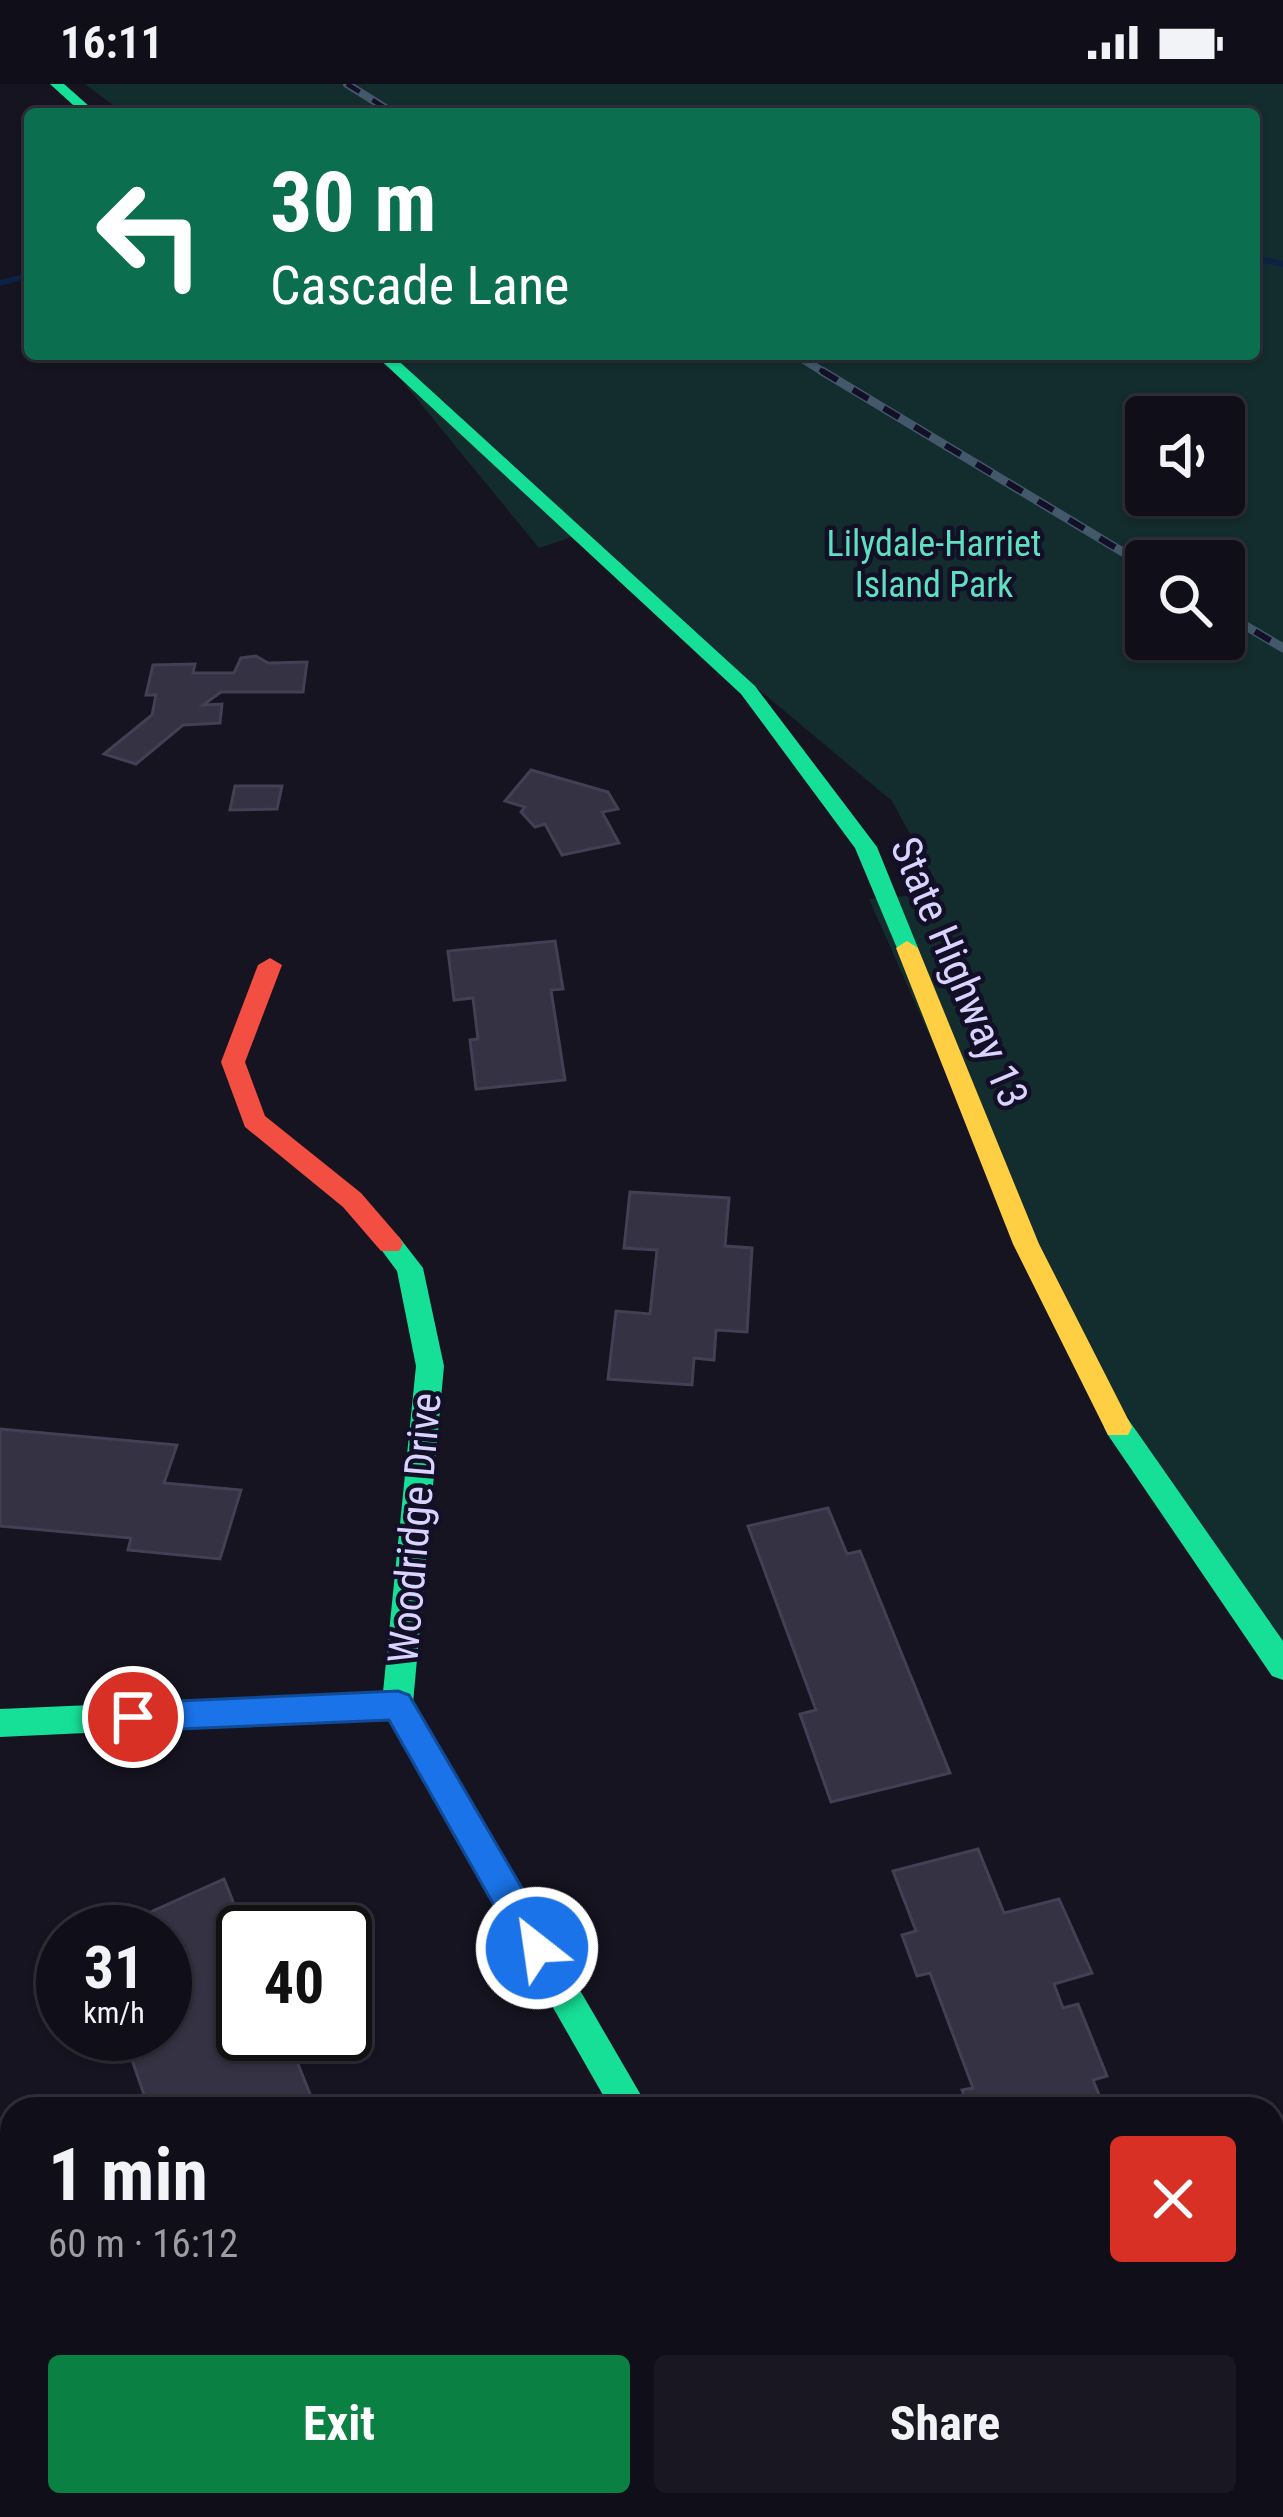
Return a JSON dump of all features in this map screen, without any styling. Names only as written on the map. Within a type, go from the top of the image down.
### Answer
[{"type":"street","points":[[56,84],[85,108]]},
{"type":"street","name":"State Highway 13","points":[[389,360],[748,690],[866,847],[1026,1244],[1126,1443],[1283,1666]]},
{"type":"street","name":"Woodridge Drive","points":[[269,965],[233,1062],[254,1121],[352,1200],[410,1268],[430,1366],[398,1706],[624,2097]]},
{"type":"street","points":[[0,1723],[398,1706]]},
{"type":"green space","name":"Lilydale-Harriet Island Park","points":[[85,84],[1283,84],[1283,1655],[1037,1278],[869,899],[942,893],[892,801],[575,536],[539,548],[385,360],[1260,360],[1260,108],[117,108]]},
{"type":"building","points":[[256,656],[268,663],[307,662],[303,692],[221,692],[203,705],[222,704],[220,723],[183,725],[136,764],[104,754],[152,715],[156,695],[146,695],[153,665],[195,664],[193,673],[234,673],[241,658]]},
{"type":"building","points":[[531,770],[608,792],[618,809],[602,812],[619,843],[562,855],[545,824],[535,827],[521,812],[525,807],[505,801]]},
{"type":"building","points":[[235,786],[282,786],[277,809],[230,810]]},
{"type":"building","points":[[555,941],[563,989],[551,990],[565,1080],[476,1089],[470,1040],[478,1039],[473,998],[454,1000],[448,951]]},
{"type":"building","points":[[630,1192],[729,1198],[725,1246],[752,1248],[747,1332],[716,1330],[714,1360],[694,1358],[692,1385],[608,1379],[616,1311],[650,1314],[657,1250],[624,1248]]},
{"type":"building","points":[[0,1429],[177,1445],[164,1483],[241,1490],[220,1559],[128,1550],[131,1538],[0,1526]]},
{"type":"building","points":[[828,1508],[847,1554],[860,1551],[950,1773],[831,1802],[800,1714],[816,1710],[748,1526]]},
{"type":"building","points":[[978,1849],[1004,1913],[1059,1899],[1092,1973],[1054,1984],[1063,2008],[1078,2004],[1107,2076],[1093,2080],[1100,2097],[965,2097],[962,2090],[973,2088],[930,1973],[917,1976],[902,1935],[916,1931],[893,1871]]},
{"type":"building","points":[[224,1879],[234,1905],[216,1905],[216,2061],[297,2061],[311,2097],[145,2097],[132,2061],[192,2061],[192,1905],[166,1905]]},
{"type":"waterway","points":[[1260,259],[1283,264]]},
{"type":"waterway","points":[[0,283],[24,277]]},
{"type":"railway","points":[[347,84],[385,108]]},
{"type":"railway","points":[[804,360],[827,374]]},
{"type":"railway","points":[[822,371],[1125,553]]},
{"type":"railway","points":[[1245,625],[1283,648]]},
{"type":"traffic: fast","points":[[56,84],[84,108]]},
{"type":"traffic: fast","points":[[389,360],[748,690],[866,847],[907,948]]},
{"type":"traffic: fast","points":[[390,1244],[410,1268],[430,1366],[397,1705],[624,2097]]},
{"type":"traffic: fast","points":[[1118,1427],[1283,1666]]},
{"type":"traffic: fast","points":[[0,1723],[397,1705]]},
{"type":"traffic: slow","points":[[907,948],[1026,1244],[1118,1427]]},
{"type":"traffic: jam","points":[[270,965],[233,1062],[254,1121],[352,1200],[390,1244]]},
{"type":"route","points":[[133,1717],[398,1706],[537,1948]]}]
